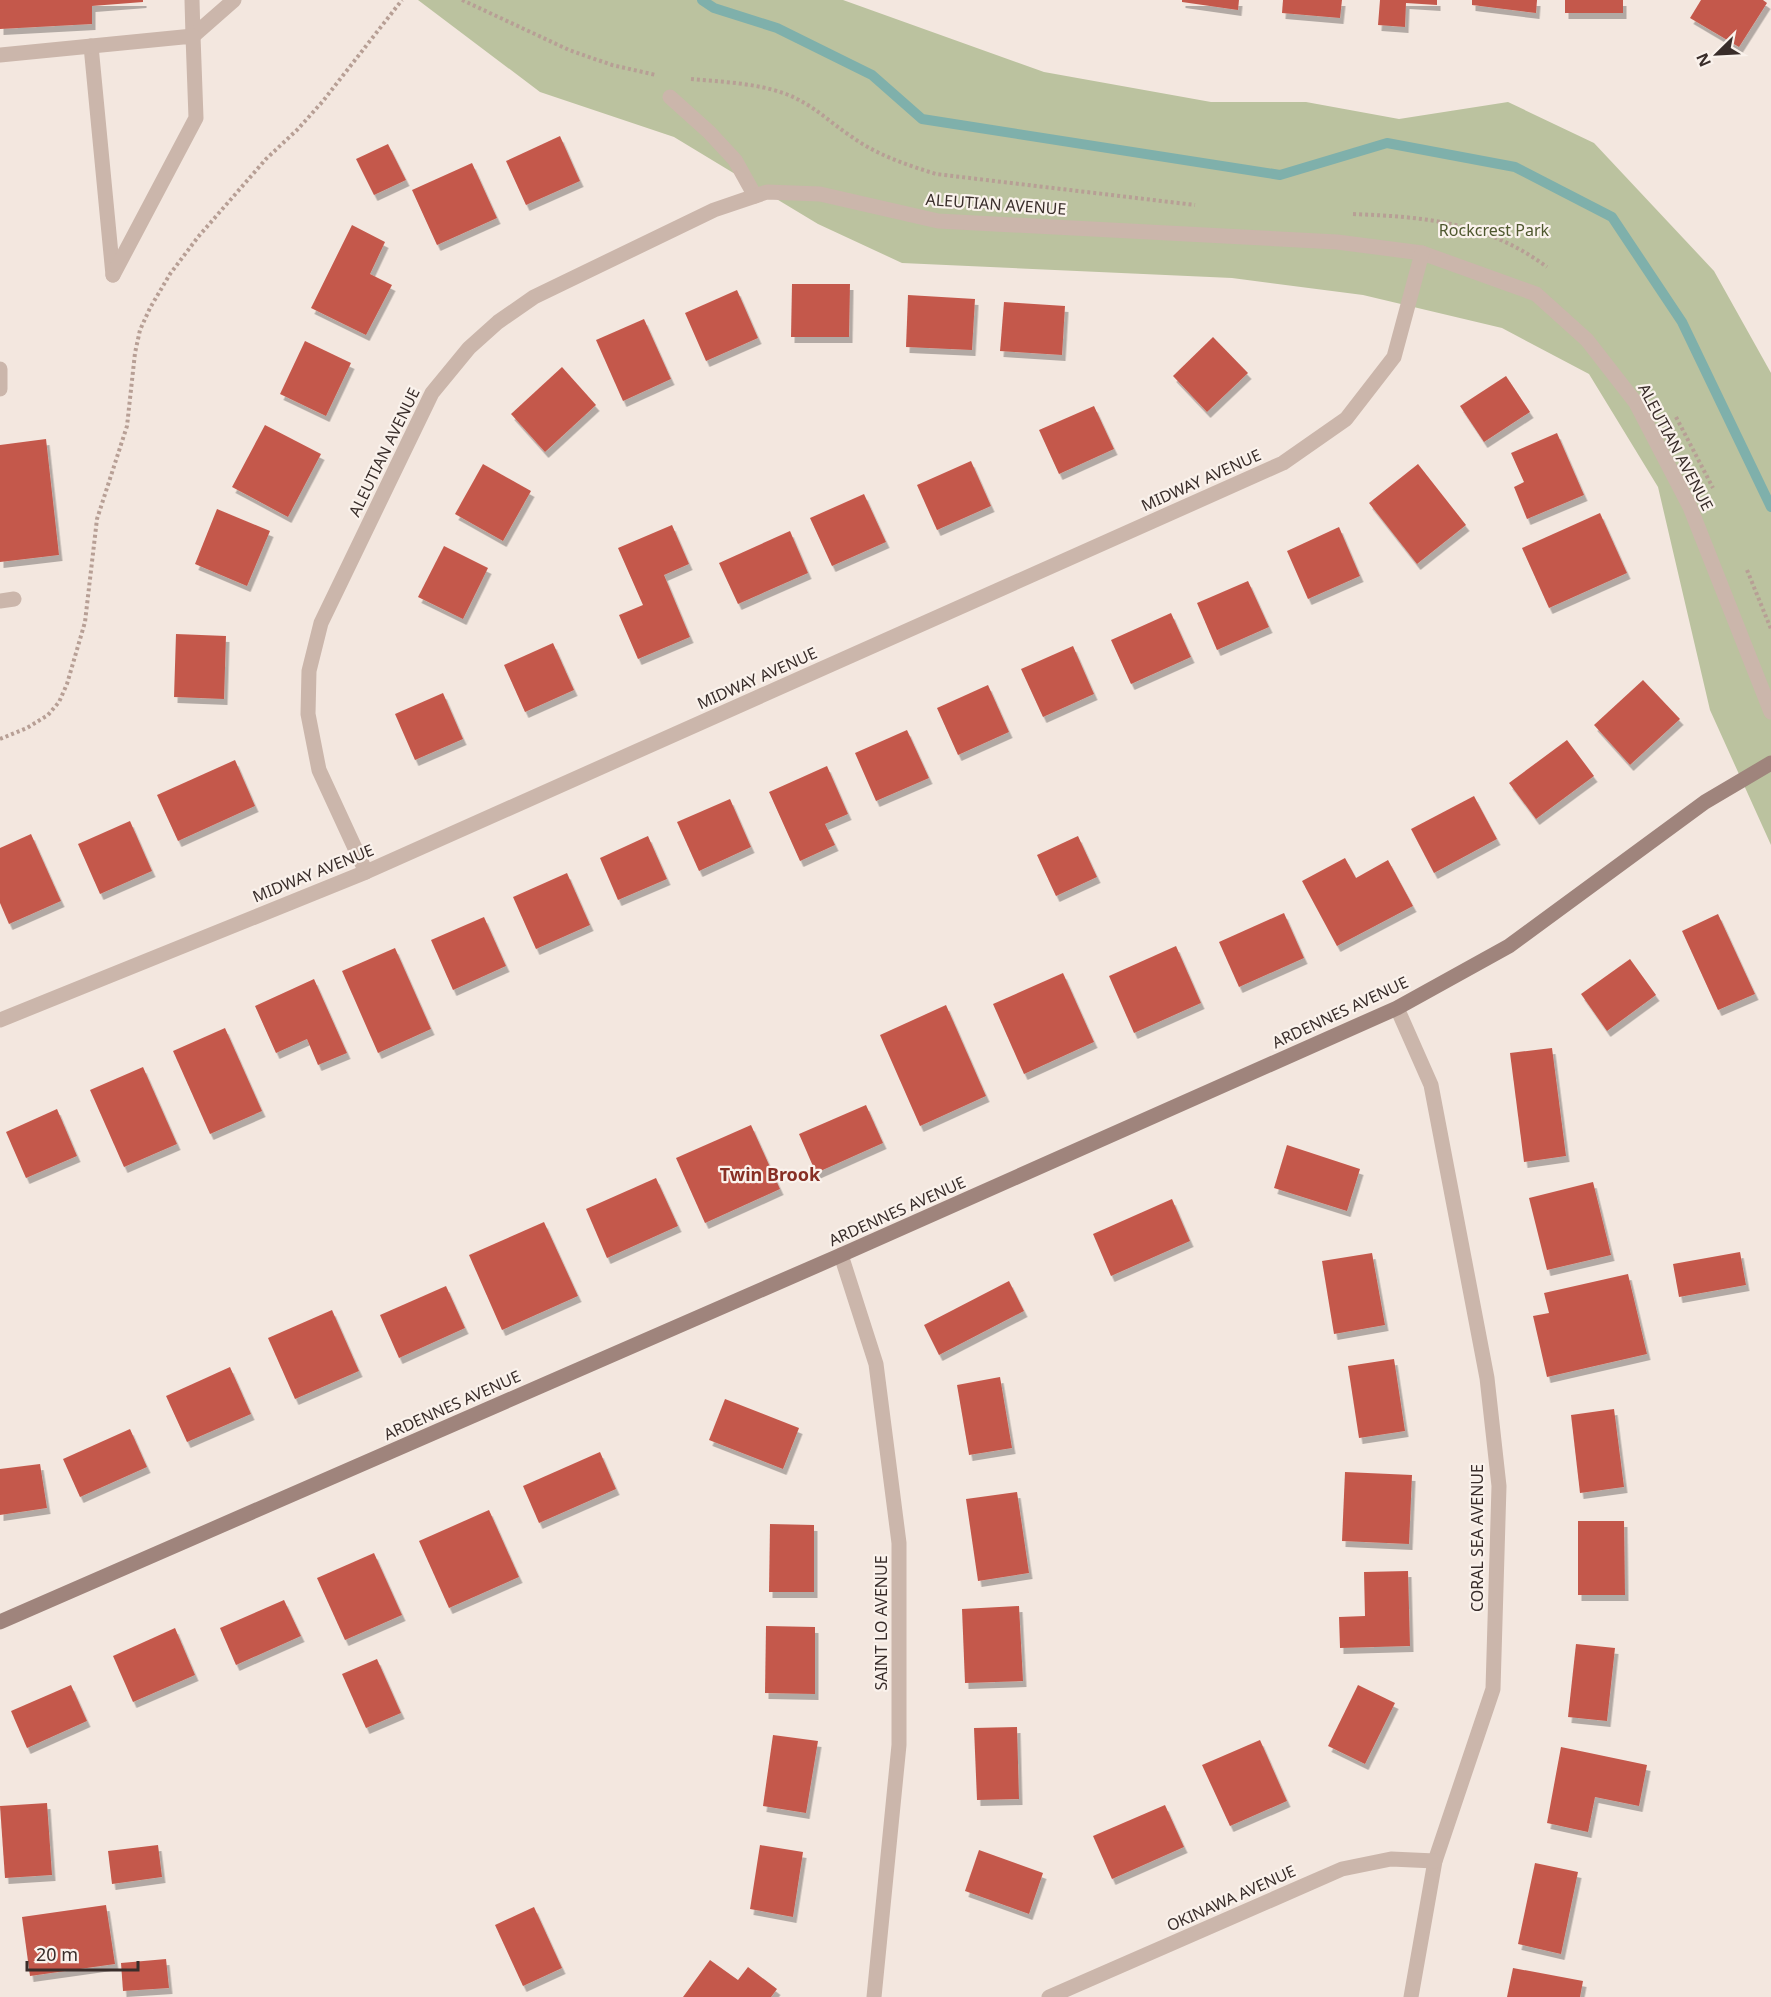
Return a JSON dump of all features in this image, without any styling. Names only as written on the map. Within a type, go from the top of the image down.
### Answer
[{"type":"street","points":[[91,46],[113,275],[196,118],[192,0]]},
{"type":"street","points":[[0,55],[193,36],[234,0]]},
{"type":"street","points":[[670,97],[710,132],[735,160],[755,196]]},
{"type":"street","name":"ALEUTIAN AVENUE","points":[[366,872],[319,771],[308,714],[309,670],[321,623],[432,393],[469,348],[498,322],[534,297],[714,210],[767,192],[820,194],[938,221],[1337,242],[1422,253],[1536,294],[1587,340],[1636,403],[1690,507],[1771,712]]},
{"type":"street","name":"MIDWAY AVENUE","points":[[0,1020],[366,872],[1283,463],[1346,419],[1394,357],[1422,253]]},
{"type":"street","points":[[0,369],[0,389]]},
{"type":"street","name":"ARDENNES AVENUE","points":[[0,1622],[841,1256],[1397,1008],[1509,946],[1705,802],[1771,763]]},
{"type":"street","name":"CORAL SEA AVENUE","points":[[1397,1008],[1431,1085],[1487,1378],[1499,1486],[1493,1689],[1435,1861],[1411,1997]]},
{"type":"street","name":"SAINT LO AVENUE","points":[[841,1256],[876,1364],[899,1543],[899,1745],[874,1997]]},
{"type":"street","name":"OKINAWA AVENUE","points":[[1049,1997],[1342,1869],[1391,1859],[1435,1861]]},
{"type":"path","points":[[0,739],[27,728],[48,715],[59,702],[67,684],[85,622],[97,519],[127,426],[135,353],[140,330],[150,308],[170,274],[198,237],[266,159],[323,101],[402,0]]},
{"type":"green space","name":"Rockcrest Park","points":[[418,0],[843,0],[1044,72],[1211,102],[1306,102],[1399,119],[1508,102],[1594,143],[1714,271],[1771,373],[1771,845],[1710,710],[1658,487],[1589,374],[1502,328],[1363,295],[1232,278],[902,263],[818,224],[674,137],[540,92]]},
{"type":"building","points":[[0,0],[143,0],[143,2],[92,6],[92,24],[0,29]]},
{"type":"building","points":[[1182,0],[1239,0],[1238,10],[1182,2]]},
{"type":"building","points":[[1283,0],[1342,0],[1340,18],[1282,13]]},
{"type":"building","points":[[1380,0],[1437,0],[1437,5],[1406,3],[1405,27],[1378,25]]},
{"type":"building","points":[[1472,0],[1537,0],[1536,13],[1472,5]]},
{"type":"building","points":[[1565,0],[1623,0],[1623,13],[1565,13]]},
{"type":"building","points":[[1701,0],[1763,0],[1767,3],[1739,47],[1690,18]]},
{"type":"building","points":[[560,136],[580,181],[526,205],[506,161]]},
{"type":"building","points":[[388,144],[406,180],[374,195],[356,159]]},
{"type":"building","points":[[472,163],[497,218],[437,245],[412,190]]},
{"type":"building","points":[[352,225],[385,242],[370,274],[392,285],[366,335],[311,308]]},
{"type":"building","points":[[792,284],[850,284],[849,337],[791,337]]},
{"type":"building","points":[[737,290],[758,338],[706,361],[685,313]]},
{"type":"building","points":[[908,295],[975,299],[972,350],[906,347]]},
{"type":"building","points":[[1004,302],[1065,306],[1062,355],[1000,351]]},
{"type":"building","points":[[644,319],[671,379],[623,401],[596,340]]},
{"type":"building","points":[[1213,337],[1248,373],[1207,412],[1173,376]]},
{"type":"building","points":[[305,341],[351,363],[326,416],[280,394]]},
{"type":"building","points":[[562,367],[596,405],[545,452],[511,414]]},
{"type":"building","points":[[1506,376],[1530,412],[1484,442],[1460,406]]},
{"type":"building","points":[[1094,406],[1114,449],[1059,474],[1039,430]]},
{"type":"building","points":[[265,425],[321,454],[288,517],[232,487]]},
{"type":"building","points":[[1557,433],[1584,495],[1527,519],[1514,487],[1524,482],[1511,453]]},
{"type":"building","points":[[46,439],[59,555],[0,562],[0,445]]},
{"type":"building","points":[[971,461],[991,506],[937,530],[917,485]]},
{"type":"building","points":[[483,464],[531,491],[503,541],[455,514]]},
{"type":"building","points":[[1418,464],[1466,525],[1417,564],[1369,503]]},
{"type":"building","points":[[864,494],[886,542],[832,566],[810,518]]},
{"type":"building","points":[[217,509],[270,531],[247,586],[195,564]]},
{"type":"building","points":[[1600,513],[1627,573],[1549,608],[1522,548]]},
{"type":"building","points":[[672,525],[689,564],[664,575],[690,637],[638,659],[619,615],[643,605],[618,548]]},
{"type":"building","points":[[1339,527],[1360,576],[1308,599],[1287,551]]},
{"type":"building","points":[[790,531],[808,573],[738,604],[719,563]]},
{"type":"building","points":[[444,546],[488,568],[463,619],[418,597]]},
{"type":"building","points":[[1248,581],[1269,627],[1217,650],[1197,603]]},
{"type":"building","points":[[1171,613],[1191,657],[1131,684],[1111,640]]},
{"type":"building","points":[[176,634],[226,636],[224,699],[174,697]]},
{"type":"building","points":[[553,643],[574,690],[525,712],[504,665]]},
{"type":"building","points":[[1073,646],[1094,694],[1043,717],[1021,669]]},
{"type":"building","points":[[1643,680],[1680,719],[1630,765],[1594,725]]},
{"type":"building","points":[[988,685],[1009,732],[958,755],[937,708]]},
{"type":"building","points":[[443,693],[463,739],[415,760],[395,714]]},
{"type":"building","points":[[907,730],[929,778],[876,801],[855,753]]},
{"type":"building","points":[[1567,740],[1594,776],[1536,819],[1509,783]]},
{"type":"building","points":[[235,760],[255,806],[178,841],[157,795]]},
{"type":"building","points":[[827,766],[848,814],[825,824],[835,845],[800,861],[769,792]]},
{"type":"building","points":[[1474,796],[1497,839],[1434,873],[1411,829]]},
{"type":"building","points":[[730,799],[751,847],[699,871],[677,822]]},
{"type":"building","points":[[130,821],[152,871],[100,894],[78,844]]},
{"type":"building","points":[[31,834],[61,901],[9,924],[0,903],[0,848]]},
{"type":"building","points":[[648,836],[667,879],[618,900],[600,858]]},
{"type":"building","points":[[1078,836],[1097,877],[1056,896],[1037,855]]},
{"type":"building","points":[[1345,858],[1356,878],[1388,860],[1413,906],[1337,946],[1302,881]]},
{"type":"building","points":[[567,873],[590,925],[536,949],[513,897]]},
{"type":"building","points":[[1284,913],[1304,958],[1239,987],[1219,942]]},
{"type":"building","points":[[1718,914],[1755,994],[1718,1010],[1682,931]]},
{"type":"building","points":[[484,917],[506,966],[453,990],[431,940]]},
{"type":"building","points":[[1176,946],[1201,1003],[1134,1033],[1109,976]]},
{"type":"building","points":[[395,948],[431,1029],[378,1053],[342,971]]},
{"type":"building","points":[[1630,959],[1656,995],[1607,1031],[1581,994]]},
{"type":"building","points":[[1063,973],[1094,1042],[1024,1074],[993,1004]]},
{"type":"building","points":[[314,979],[347,1053],[318,1065],[307,1039],[276,1053],[255,1006]]},
{"type":"building","points":[[946,1005],[986,1096],[920,1126],[880,1035]]},
{"type":"building","points":[[225,1028],[262,1111],[210,1134],[173,1051]]},
{"type":"building","points":[[1552,1048],[1566,1156],[1524,1162],[1510,1053]]},
{"type":"building","points":[[143,1067],[177,1144],[124,1167],[90,1090]]},
{"type":"building","points":[[866,1105],[883,1143],[816,1173],[799,1134]]},
{"type":"building","points":[[57,1109],[77,1156],[26,1178],[6,1132]]},
{"type":"building","points":[[751,1125],[780,1189],[705,1223],[676,1158]]},
{"type":"building","points":[[1287,1145],[1360,1169],[1347,1211],[1274,1188]]},
{"type":"building","points":[[656,1178],[678,1226],[607,1258],[586,1209]]},
{"type":"building","points":[[1593,1182],[1611,1255],[1547,1270],[1529,1198]]},
{"type":"building","points":[[1172,1199],[1190,1241],[1111,1276],[1093,1234]]},
{"type":"building","points":[[544,1222],[578,1296],[502,1330],[469,1255]]},
{"type":"building","points":[[1740,1252],[1746,1285],[1679,1297],[1673,1264]]},
{"type":"building","points":[[1372,1253],[1385,1325],[1334,1334],[1322,1261]]},
{"type":"building","points":[[1628,1274],[1647,1354],[1547,1377],[1533,1316],[1549,1313],[1544,1293]]},
{"type":"building","points":[[1009,1281],[1024,1311],[939,1355],[924,1325]]},
{"type":"building","points":[[446,1286],[465,1328],[399,1358],[380,1315]]},
{"type":"building","points":[[332,1310],[359,1371],[295,1399],[268,1338]]},
{"type":"building","points":[[1394,1359],[1405,1431],[1359,1438],[1348,1366]]},
{"type":"building","points":[[230,1367],[251,1414],[187,1442],[166,1396]]},
{"type":"building","points":[[1000,1377],[1012,1448],[969,1455],[957,1385]]},
{"type":"building","points":[[725,1399],[799,1428],[783,1469],[709,1440]]},
{"type":"building","points":[[1614,1409],[1624,1487],[1580,1493],[1571,1415]]},
{"type":"building","points":[[130,1429],[147,1467],[80,1497],[63,1459]]},
{"type":"building","points":[[600,1452],[616,1489],[539,1523],[523,1486]]},
{"type":"building","points":[[40,1464],[47,1508],[0,1515],[0,1469]]},
{"type":"building","points":[[1345,1472],[1412,1475],[1409,1544],[1342,1541]]},
{"type":"building","points":[[1017,1492],[1029,1573],[978,1581],[966,1499]]},
{"type":"building","points":[[489,1510],[519,1577],[449,1608],[419,1541]]},
{"type":"building","points":[[1578,1521],[1624,1521],[1625,1595],[1578,1595]]},
{"type":"building","points":[[770,1524],[814,1525],[814,1592],[769,1592]]},
{"type":"building","points":[[374,1553],[402,1615],[345,1640],[317,1578]]},
{"type":"building","points":[[1408,1571],[1410,1646],[1340,1648],[1339,1617],[1365,1616],[1364,1572]]},
{"type":"building","points":[[284,1600],[301,1636],[236,1665],[220,1628]]},
{"type":"building","points":[[1019,1606],[1023,1681],[965,1683],[962,1609]]},
{"type":"building","points":[[766,1626],[815,1627],[815,1694],[765,1693]]},
{"type":"building","points":[[175,1628],[195,1675],[133,1702],[113,1656]]},
{"type":"building","points":[[1576,1644],[1615,1648],[1607,1721],[1568,1717]]},
{"type":"building","points":[[377,1659],[401,1713],[366,1728],[342,1674]]},
{"type":"building","points":[[71,1685],[87,1721],[27,1748],[11,1711]]},
{"type":"building","points":[[1358,1685],[1395,1703],[1365,1764],[1328,1746]]},
{"type":"building","points":[[1017,1727],[1019,1799],[977,1800],[974,1728]]},
{"type":"building","points":[[773,1735],[818,1741],[806,1813],[763,1806]]},
{"type":"building","points":[[1260,1740],[1287,1801],[1230,1826],[1202,1765]]},
{"type":"building","points":[[1561,1747],[1647,1765],[1639,1806],[1595,1797],[1588,1832],[1547,1823]]},
{"type":"building","points":[[47,1803],[52,1875],[5,1878],[0,1806]]},
{"type":"building","points":[[1165,1805],[1184,1847],[1112,1879],[1093,1836]]},
{"type":"building","points":[[158,1845],[162,1877],[112,1884],[108,1851]]},
{"type":"building","points":[[760,1845],[803,1852],[793,1917],[750,1909]]},
{"type":"building","points":[[979,1850],[1043,1873],[1029,1914],[965,1891]]},
{"type":"building","points":[[1535,1863],[1578,1872],[1561,1954],[1518,1944]]},
{"type":"building","points":[[106,1905],[115,1964],[30,1976],[22,1917]]},
{"type":"building","points":[[534,1907],[562,1968],[523,1986],[495,1925]]},
{"type":"building","points":[[166,1959],[169,1988],[123,1991],[121,1963]]},
{"type":"building","points":[[710,1960],[738,1980],[748,1967],[777,1989],[771,1997],[683,1997]]},
{"type":"building","points":[[1513,1968],[1583,1981],[1580,1997],[1507,1997]]},
{"type":"waterway","points":[[702,0],[714,8],[777,28],[872,75],[922,119],[1280,175],[1387,143],[1515,167],[1612,217],[1682,322],[1771,507]]},
{"type":"district","name":"Twin Brook","points":[[770,1174]]}]
